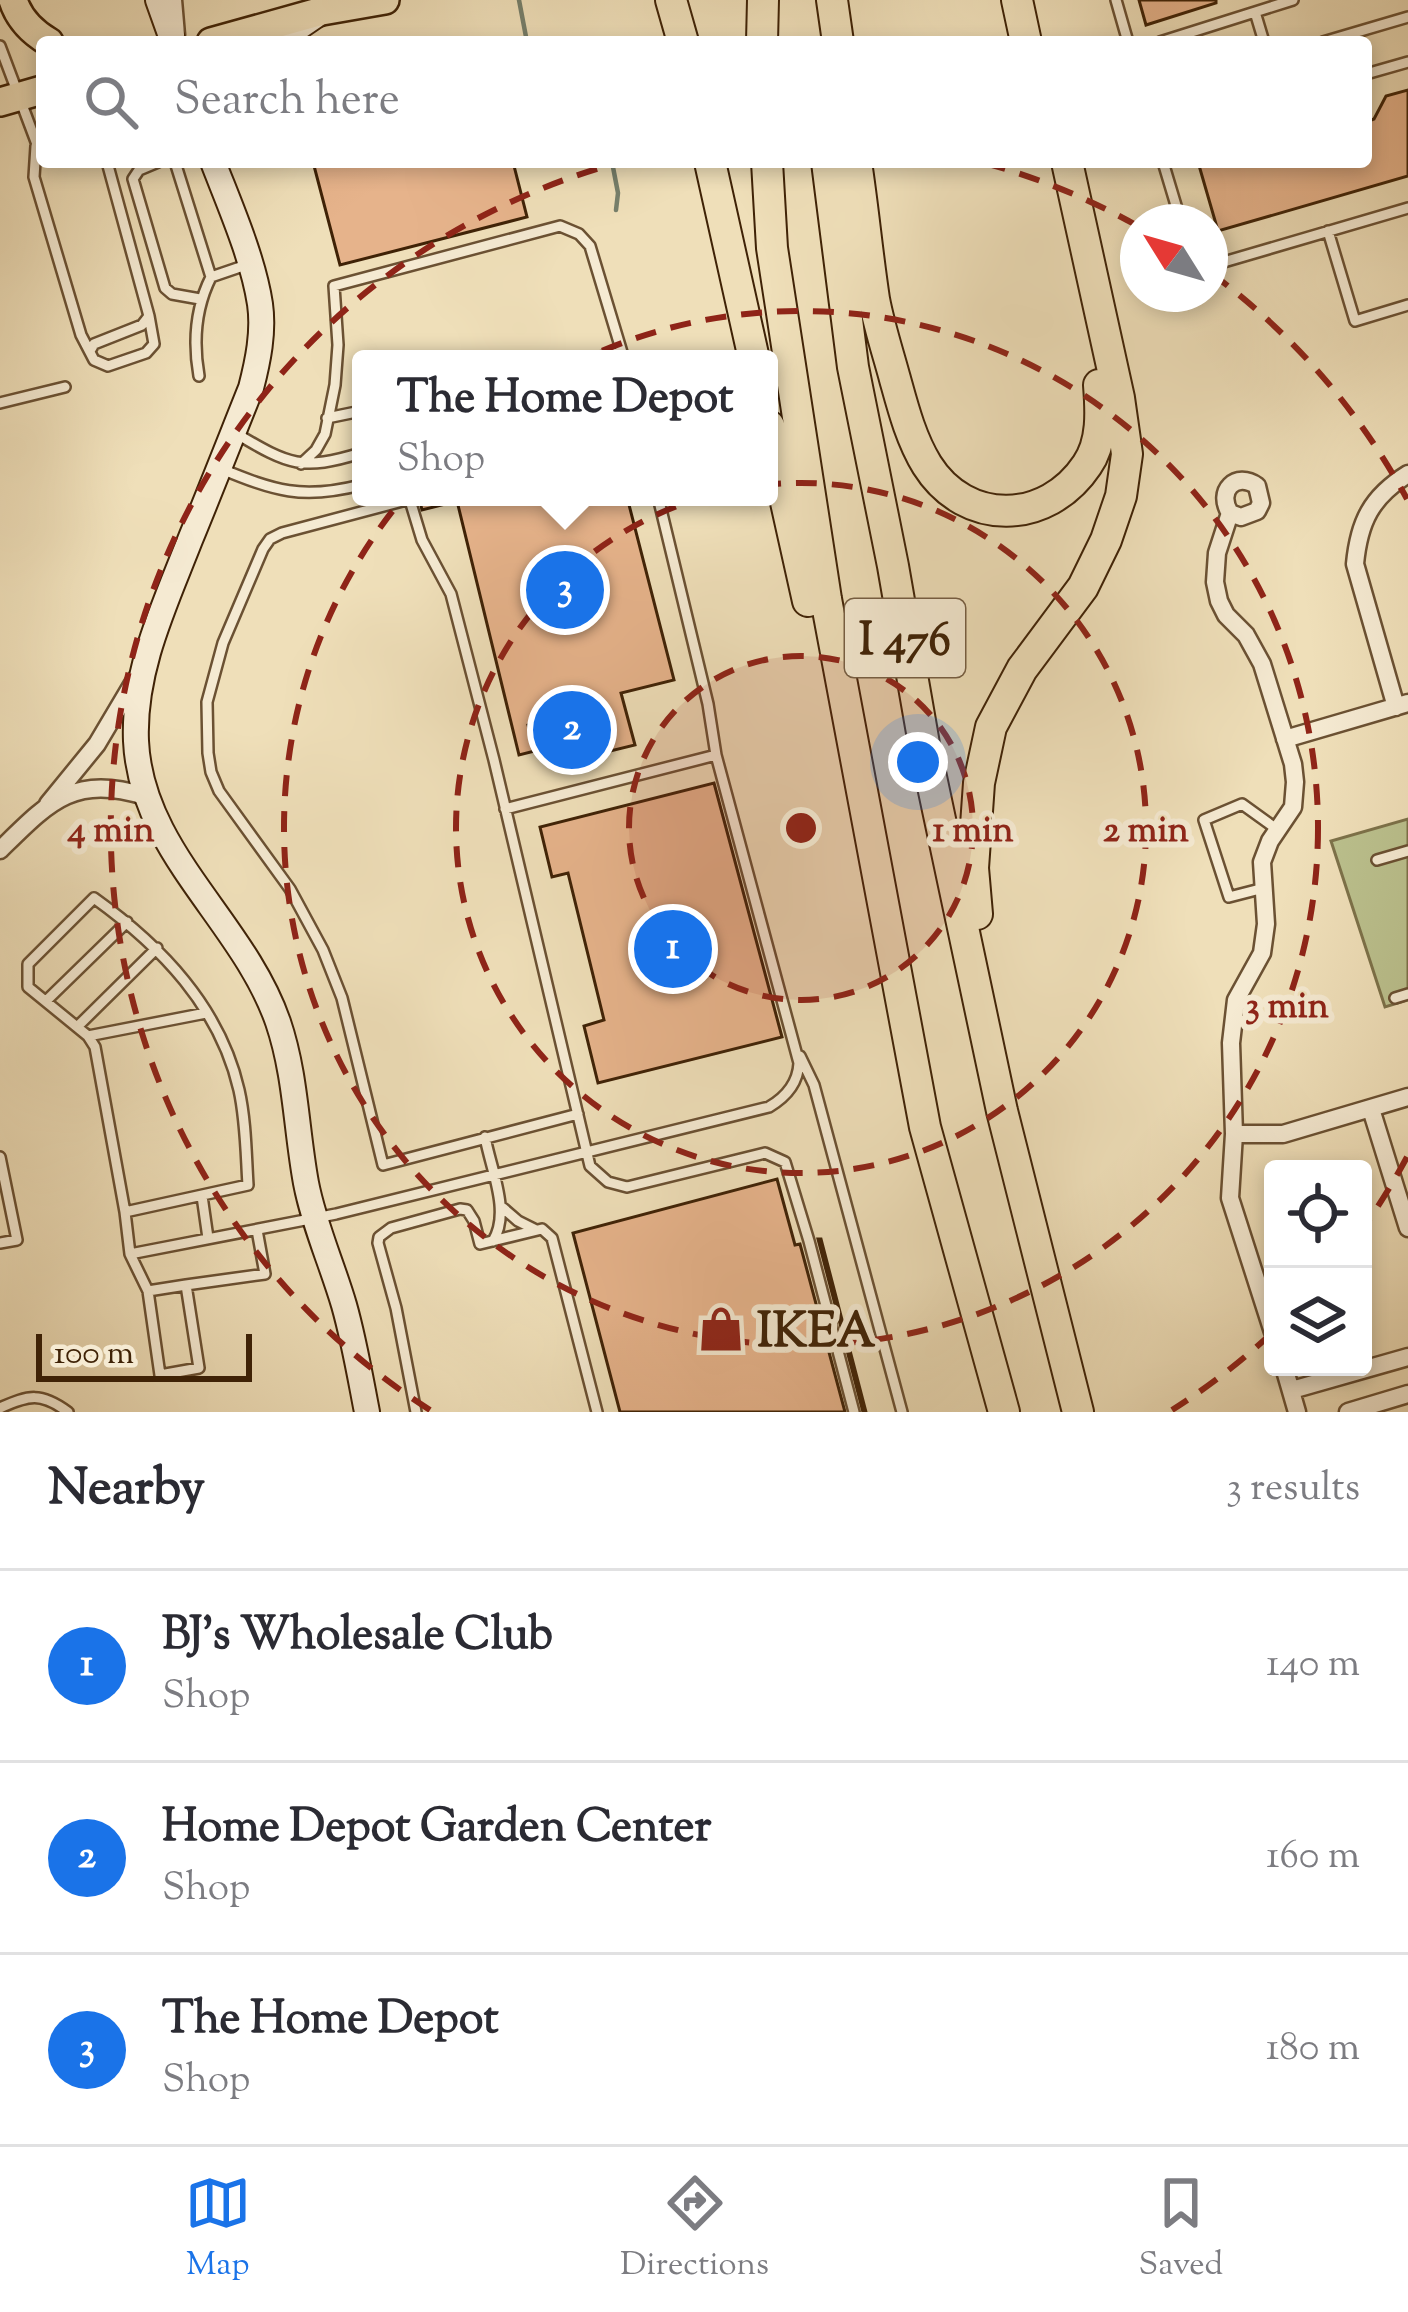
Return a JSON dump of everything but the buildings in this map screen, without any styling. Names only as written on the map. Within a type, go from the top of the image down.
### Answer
[{"type":"highway","points":[[671,0],[681,36]]},
{"type":"highway","points":[[762,36],[763,0]]},
{"type":"highway","points":[[825,36],[828,0]]},
{"type":"highway","points":[[828,0],[837,36]]},
{"type":"highway","points":[[1017,0],[1025,36]]},
{"type":"highway","points":[[1032,0],[1039,36]]},
{"type":"highway","points":[[711,168],[752,350]]},
{"type":"highway","name":"I 476","points":[[767,168],[772,248],[826,599],[926,1127],[1004,1412]]},
{"type":"highway","name":"I 476","points":[[828,168],[853,367],[924,744],[1002,1111],[1078,1412]]},
{"type":"highway","points":[[857,168],[875,304],[917,445],[950,491],[986,509],[1021,512],[1061,496],[1090,462],[1101,422],[1097,366],[1053,168]]},
{"type":"highway","points":[[1002,1111],[973,868],[979,783],[991,727],[1022,669],[1083,587],[1106,540],[1121,496],[1127,454],[1068,168]]},
{"type":"highway","points":[[778,466],[926,1127]]},
{"type":"main road","points":[[13,0],[19,15],[42,36]]},
{"type":"main road","points":[[231,36],[333,5],[386,0]]},
{"type":"street","points":[[158,0],[173,36]]},
{"type":"street","points":[[173,0],[175,36]]},
{"type":"street","points":[[286,36],[333,5]]},
{"type":"street","points":[[215,168],[260,301],[261,337],[251,388],[139,683],[137,753],[145,796],[177,857],[235,938],[277,1019],[293,1083],[305,1180],[345,1310],[367,1412]]},
{"type":"street","points":[[231,168],[240,236]]},
{"type":"street","points":[[1285,739],[1402,705],[1355,564],[1358,542],[1378,497],[1408,474]]},
{"type":"street","points":[[1230,513],[1217,553],[1219,602],[1262,664],[1293,764],[1295,795],[1262,862],[1266,924],[1262,953],[1236,1000],[1231,1043],[1230,1198],[1264,1304]]},
{"type":"street","points":[[0,850],[48,804],[97,744],[151,646]]},
{"type":"street","points":[[48,804],[95,787],[145,796]]},
{"type":"street","points":[[1234,1134],[1283,1134],[1408,1097]]},
{"type":"street","points":[[1371,1109],[1408,1228]]},
{"type":"street","points":[[1292,1390],[1408,1357]]},
{"type":"street","points":[[1287,1376],[1297,1412]]},
{"type":"street","points":[[1348,1412],[1408,1394]]},
{"type":"lane","points":[[1116,0],[1126,36]]},
{"type":"lane","points":[[1179,36],[1293,0]]},
{"type":"lane","points":[[1255,12],[1262,36]]},
{"type":"lane","points":[[1343,36],[1408,17]]},
{"type":"lane","points":[[0,46],[36,140]]},
{"type":"lane","points":[[1372,72],[1408,62]]},
{"type":"lane","points":[[36,166],[34,178],[82,335],[94,361],[108,366],[146,353],[154,344],[109,168]]},
{"type":"lane","points":[[143,168],[133,179],[165,288],[172,294],[200,299]]},
{"type":"lane","points":[[177,168],[211,277]]},
{"type":"lane","points":[[1165,168],[1176,204]]},
{"type":"lane","points":[[1228,261],[1408,208]]},
{"type":"lane","points":[[301,464],[322,441],[335,385],[338,321],[334,286],[553,225],[579,234],[590,246],[621,350]]},
{"type":"lane","points":[[1328,231],[1355,321],[1408,305]]},
{"type":"lane","points":[[199,376],[194,349],[200,299],[211,277],[249,264]]},
{"type":"lane","points":[[89,351],[94,344],[142,325],[149,316]]},
{"type":"lane","points":[[0,403],[64,387]]},
{"type":"lane","points":[[326,418],[352,413]]},
{"type":"lane","points":[[233,432],[301,464],[352,456]]},
{"type":"lane","points":[[219,468],[298,494],[352,487]]},
{"type":"lane","points":[[380,506],[282,532],[266,543],[214,675],[206,717],[211,772],[219,791],[290,889],[323,950],[342,998],[383,1165],[578,1114]]},
{"type":"lane","points":[[412,506],[422,540],[451,594],[590,1166],[613,1185],[627,1187],[764,1153],[785,1162],[854,1412]]},
{"type":"lane","points":[[130,1254],[257,1230],[586,1152],[769,1107],[787,1093],[799,1063],[716,755],[709,704],[660,506]]},
{"type":"lane","points":[[505,808],[716,755]]},
{"type":"lane","points":[[1264,888],[1229,897],[1204,820],[1242,804],[1278,830]]},
{"type":"lane","points":[[1377,860],[1408,851]]},
{"type":"lane","points":[[124,1212],[248,1185],[239,1091],[229,1055],[180,972],[94,898],[28,964],[28,987],[95,1047],[130,1254],[148,1291],[160,1375],[199,1368],[186,1285]]},
{"type":"lane","points":[[46,1001],[127,922]]},
{"type":"lane","points":[[77,1027],[157,949]]},
{"type":"lane","points":[[1395,998],[1408,994]]},
{"type":"lane","points":[[88,1036],[206,1013]]},
{"type":"lane","points":[[795,1046],[814,1085],[902,1412]]},
{"type":"lane","points":[[484,1138],[502,1208],[499,1232],[493,1240]]},
{"type":"lane","points":[[0,1157],[17,1240],[0,1243]]},
{"type":"lane","points":[[202,1196],[208,1238]]},
{"type":"lane","points":[[502,1208],[552,1238],[596,1412]]},
{"type":"lane","points":[[416,1412],[379,1237],[391,1228],[460,1209],[471,1216],[480,1244],[536,1230]]},
{"type":"lane","points":[[148,1291],[265,1274],[257,1230]]},
{"type":"lane","points":[[0,1408],[33,1396],[68,1412]]},
{"type":"green space","points":[[1408,819],[1408,1000],[1385,1007],[1331,841]]},
{"type":"waterway","points":[[519,0],[526,36]]},
{"type":"waterway","points":[[613,168],[616,210]]},
{"type":"place","name":"The Home Depot","points":[[565,590]]},
{"type":"place","name":"Home Depot Garden Center","points":[[572,730]]},
{"type":"place","name":"BJ's Wholesale Club","points":[[673,949]]},
{"type":"place","name":"IKEA","points":[[721,1329]]}]
